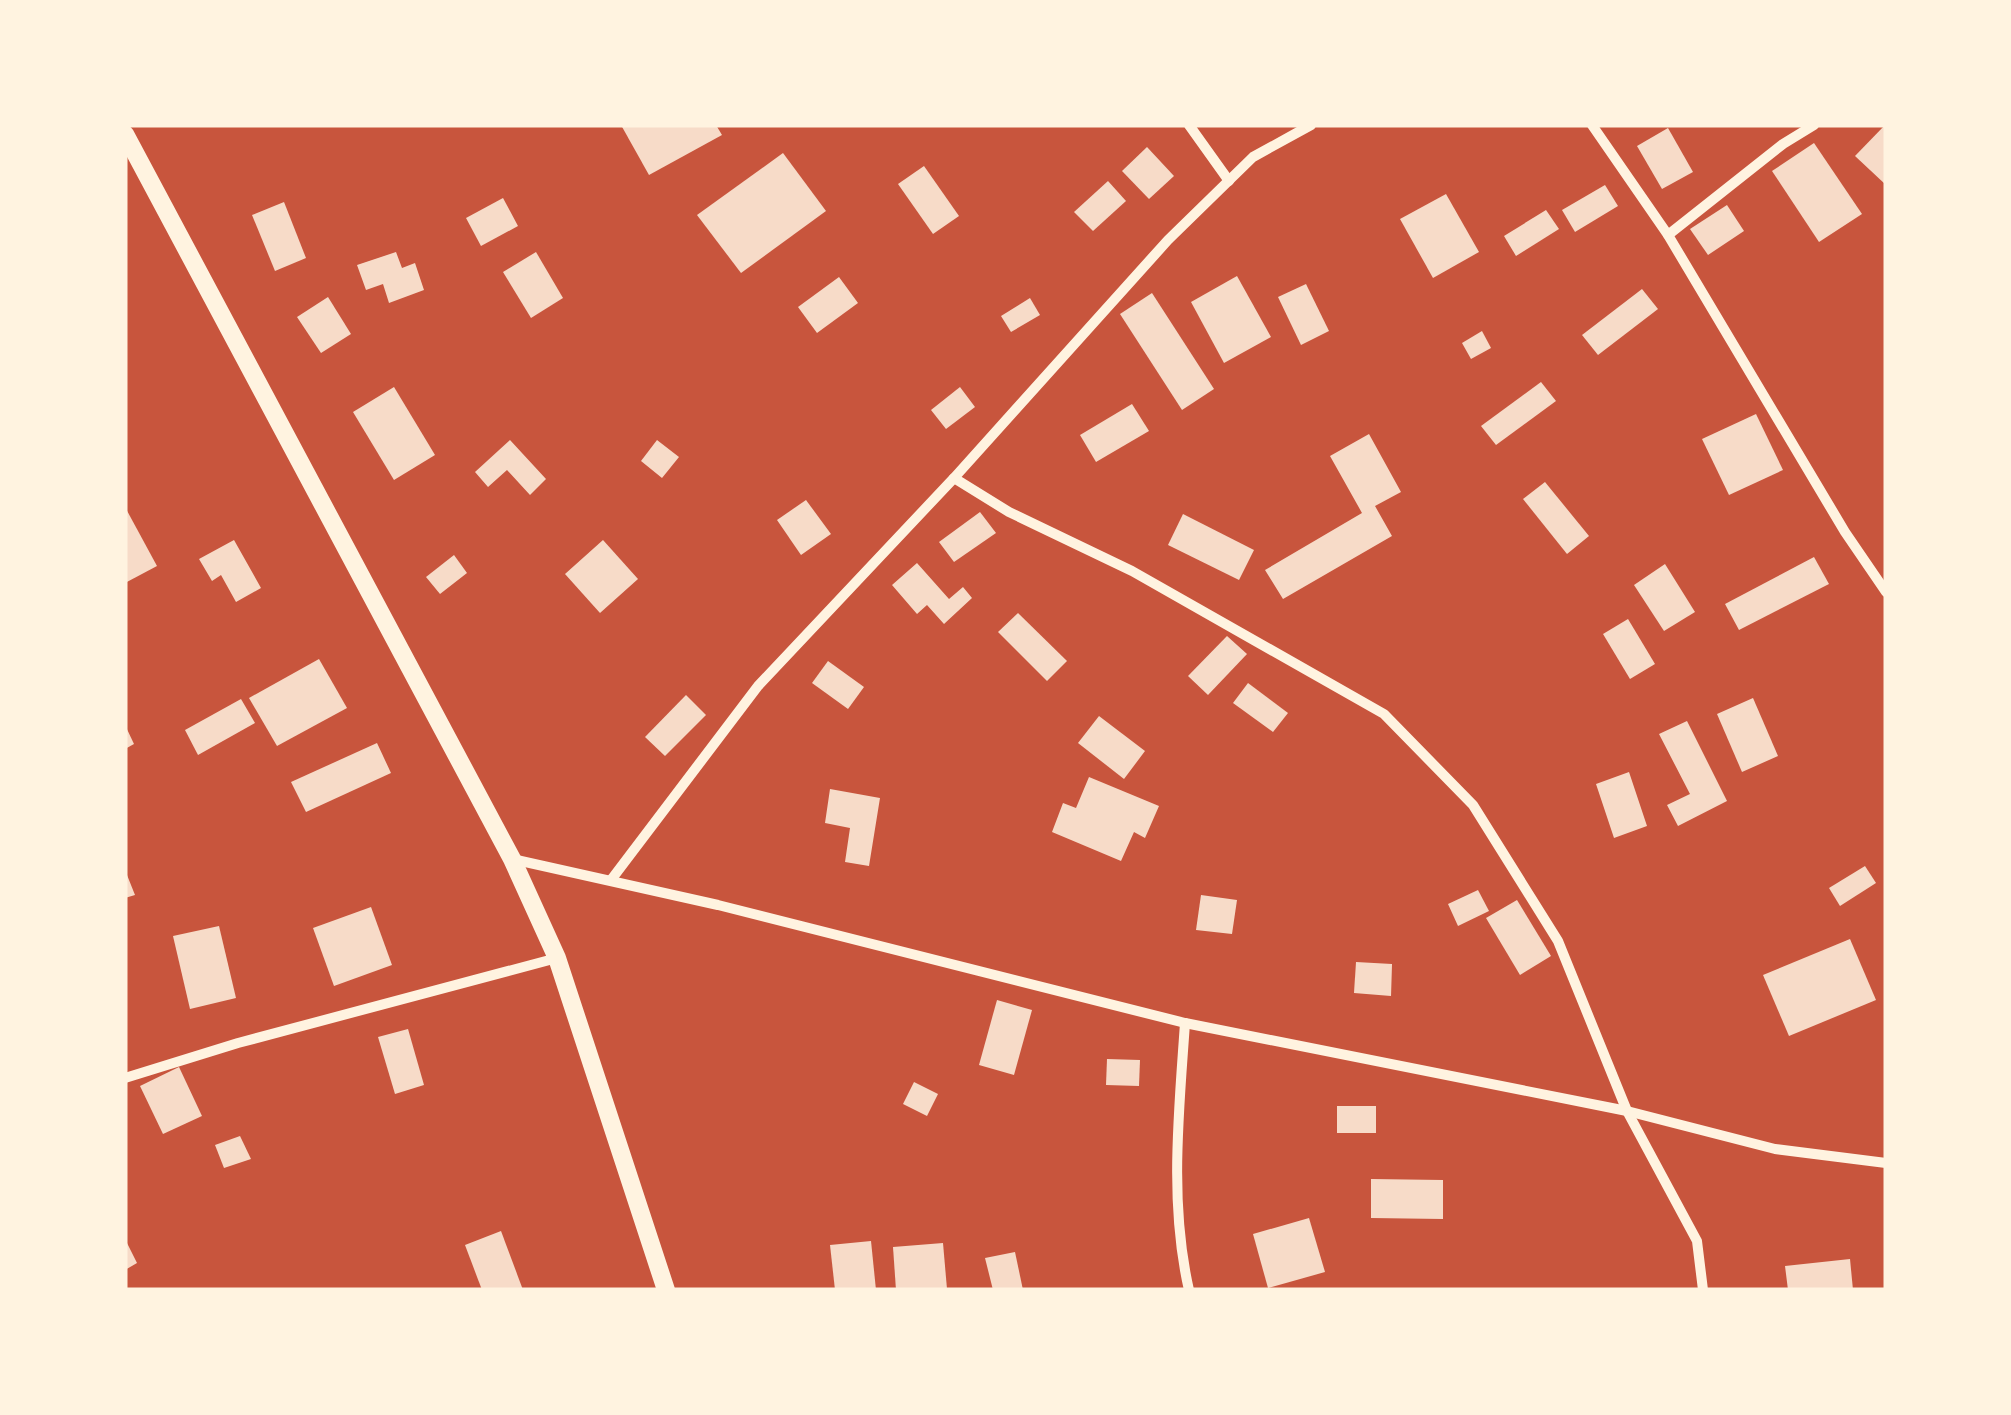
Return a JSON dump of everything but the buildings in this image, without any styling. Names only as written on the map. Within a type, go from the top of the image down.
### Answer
[{"type":"street","points":[[1189,125],[1229,181]]},
{"type":"street","points":[[611,880],[758,686],[954,478],[1168,240],[1254,157],[1311,125]]},
{"type":"street","points":[[1592,125],[1668,234],[1844,532],[1886,592]]},
{"type":"street","points":[[1668,234],[1814,125]]},
{"type":"street","points":[[125,134],[512,859],[557,958],[666,1290]]},
{"type":"street","points":[[954,478],[1009,512],[1132,571],[1384,714],[1473,805],[1558,940],[1627,1111],[1697,1240],[1703,1290]]},
{"type":"street","points":[[512,859],[611,880],[1185,1023],[1627,1111],[1775,1149],[1886,1163]]},
{"type":"street","points":[[125,1078],[557,958]]},
{"type":"street","points":[[1185,1023],[1178,1123],[1179,1246],[1189,1290]]}]
